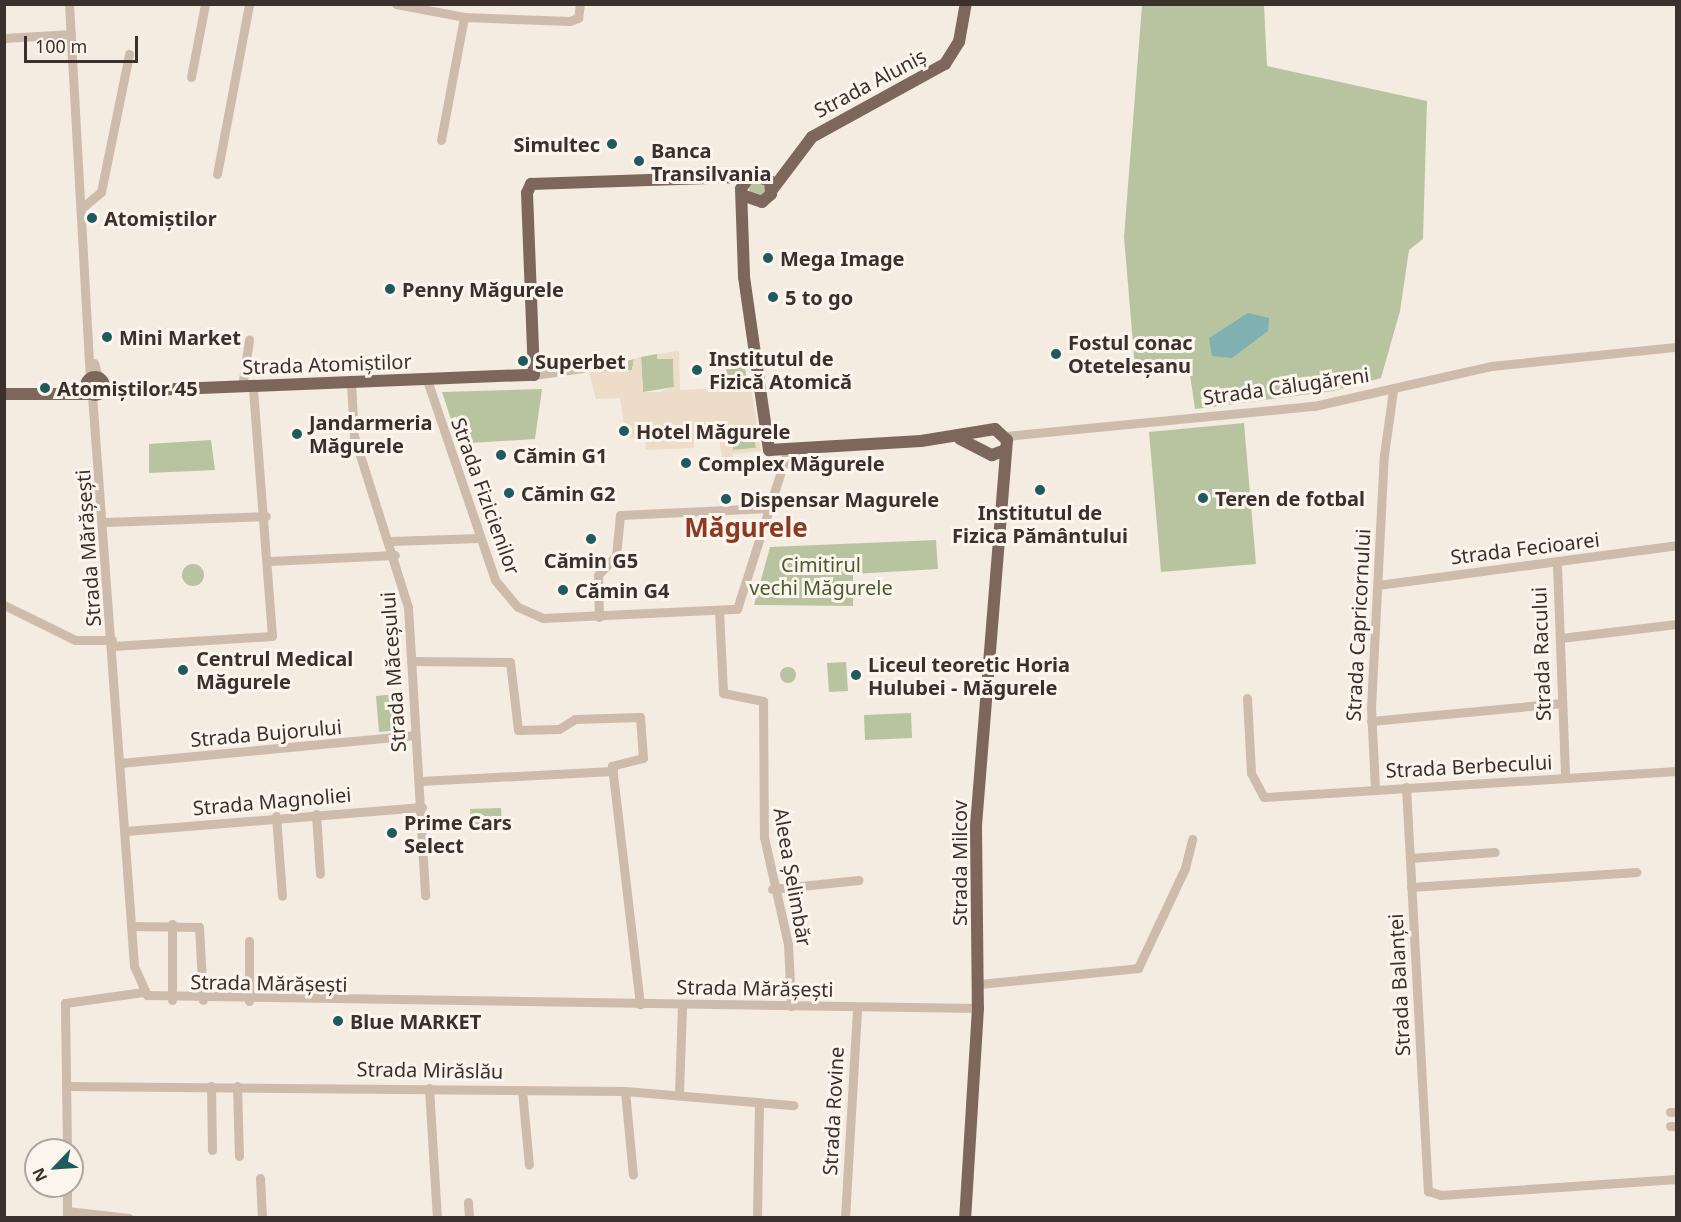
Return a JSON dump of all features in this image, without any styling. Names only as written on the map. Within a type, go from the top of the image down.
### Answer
[{"type":"main road","name":"Strada Aluniș","points":[[758,203],[772,190],[787,164],[822,130],[938,69],[955,50],[962,30],[966,4]]},
{"type":"main road","name":"Strada Aluniș","points":[[743,185],[760,173],[787,164]]},
{"type":"main road","points":[[760,173],[772,190]]},
{"type":"main road","points":[[534,375],[531,184],[729,176],[743,185],[758,203],[742,234]]},
{"type":"main road","points":[[743,185],[742,234],[759,401],[767,447],[787,452],[956,438],[995,429],[1006,436],[993,451]]},
{"type":"main road","name":"Strada Atomiștilor","points":[[96,387],[122,391],[534,375]]},
{"type":"main road","points":[[4,394],[66,392],[96,387]]},
{"type":"main road","points":[[987,432],[993,451]]},
{"type":"main road","points":[[956,438],[993,451]]},
{"type":"main road","name":"Strada Milcov","points":[[965,1218],[978,1008],[976,826],[1001,473],[993,451]]},
{"type":"street","name":"Strada Mărășești","points":[[69,4],[131,926],[135,974],[143,992],[172,1000],[978,1008]]},
{"type":"street","points":[[192,76],[205,4]]},
{"type":"street","points":[[217,174],[249,4]]},
{"type":"street","points":[[396,4],[464,17],[576,20],[580,4]]},
{"type":"street","points":[[441,140],[464,17]]},
{"type":"street","points":[[4,38],[71,34]]},
{"type":"street","points":[[83,207],[101,192],[129,54]]},
{"type":"street","points":[[4,605],[75,640],[113,643],[272,636],[266,516],[248,387],[249,340]]},
{"type":"street","name":"Strada Călugăreni","points":[[1006,436],[1314,406],[1393,390],[1491,366],[1677,347]]},
{"type":"street","name":"Strada Atomiștilor","points":[[534,375],[582,368]]},
{"type":"street","name":"Strada Fizicienilor","points":[[426,380],[495,580],[518,607],[551,619],[737,609],[743,603],[787,452]]},
{"type":"street","name":"Strada Măceșului","points":[[351,383],[354,436],[391,541],[408,607],[415,735],[422,807],[425,895]]},
{"type":"street","name":"Strada Capricornului","points":[[1375,789],[1372,773],[1371,721],[1378,585],[1393,390]]},
{"type":"street","points":[[599,617],[598,575],[616,556],[620,515],[771,508]]},
{"type":"street","points":[[105,522],[266,516]]},
{"type":"street","points":[[391,541],[479,538]]},
{"type":"street","name":"Strada Fecioarei","points":[[1378,585],[1557,565],[1677,545]]},
{"type":"street","points":[[269,561],[395,555]]},
{"type":"street","name":"Strada Racului","points":[[1557,565],[1565,778]]},
{"type":"street","name":"Aleea Șelimbăr","points":[[718,610],[723,693],[763,701],[762,814],[772,888],[788,944],[791,1006]]},
{"type":"street","points":[[1561,638],[1677,624]]},
{"type":"street","points":[[411,661],[510,662],[518,730],[639,716],[643,758],[615,763],[613,771],[640,1004]]},
{"type":"street","name":"Strada Berbecului","points":[[1247,698],[1251,773],[1264,797],[1677,771]]},
{"type":"street","points":[[1371,721],[1562,704]]},
{"type":"street","name":"Strada Bujorului","points":[[120,763],[415,735]]},
{"type":"street","points":[[420,781],[613,771]]},
{"type":"street","points":[[1354,790],[1372,773]]},
{"type":"street","name":"Strada Balanței","points":[[1406,787],[1424,1180],[1428,1191],[1442,1195],[1677,1179]]},
{"type":"street","name":"Strada Magnoliei","points":[[125,831],[276,816],[422,807]]},
{"type":"street","points":[[316,814],[320,874]]},
{"type":"street","points":[[276,816],[282,896]]},
{"type":"street","points":[[978,984],[1138,968],[1185,868],[1192,839]]},
{"type":"street","points":[[1410,858],[1495,852]]},
{"type":"street","points":[[1411,887],[1637,872]]},
{"type":"street","points":[[772,888],[859,880]]},
{"type":"street","points":[[172,924],[172,1000]]},
{"type":"street","points":[[131,926],[193,924],[201,930],[203,1000]]},
{"type":"street","points":[[249,941],[249,1001]]},
{"type":"street","points":[[67,1138],[65,1003],[143,992]]},
{"type":"street","points":[[679,1093],[682,1005]]},
{"type":"street","name":"Strada Rovine","points":[[845,1218],[857,1007]]},
{"type":"street","name":"Strada Mirăslău","points":[[66,1086],[625,1091],[679,1093],[793,1105]]},
{"type":"street","points":[[211,1086],[212,1150]]},
{"type":"street","points":[[237,1086],[239,1156]]},
{"type":"street","points":[[429,1088],[437,1218]]},
{"type":"street","points":[[522,1090],[529,1164]]},
{"type":"street","points":[[625,1091],[633,1175]]},
{"type":"street","points":[[757,1218],[759,1103]]},
{"type":"street","points":[[260,1178],[262,1218]]},
{"type":"street","points":[[67,1198],[67,1214],[129,1218]]},
{"type":"street","points":[[468,1202],[469,1218]]},
{"type":"green space","points":[[1142,5],[1264,5],[1267,66],[1427,101],[1423,239],[1409,250],[1400,311],[1381,378],[1333,391],[1195,409],[1188,361],[1135,367],[1124,237]]},
{"type":"green space","points":[[757,180],[763,182],[765,188],[763,194],[757,196],[751,194],[749,188],[751,182]]},
{"type":"green space","points":[[657,354],[657,359],[673,358],[674,387],[643,392],[641,357]]},
{"type":"green space","points":[[725,354],[743,354],[748,387],[728,388]]},
{"type":"green space","points":[[634,359],[632,370],[589,372],[591,371]]},
{"type":"green space","points":[[542,389],[535,439],[469,443],[470,463],[465,462],[442,392]]},
{"type":"green space","name":"Teren de fotbal","points":[[1244,423],[1256,564],[1161,572],[1149,432]]},
{"type":"green space","points":[[752,426],[756,448],[733,450],[732,427]]},
{"type":"green space","points":[[211,440],[215,470],[149,473],[149,444]]},
{"type":"green space","name":"Cimitirul vechi Măgurele","points":[[936,540],[938,569],[853,574],[853,606],[754,605],[770,547]]},
{"type":"green space","points":[[193,564],[201,567],[204,575],[201,583],[193,586],[185,583],[182,575],[185,567]]},
{"type":"green space","points":[[846,662],[848,691],[829,692],[827,663]]},
{"type":"green space","points":[[788,667],[796,675],[788,683],[780,675]]},
{"type":"green space","points":[[396,694],[399,730],[379,732],[376,696]]},
{"type":"green space","points":[[911,713],[912,738],[865,740],[864,715]]},
{"type":"green space","points":[[501,808],[502,826],[471,828],[470,809]]},
{"type":"shaded area","points":[[679,351],[680,390],[751,387],[761,451],[733,454],[733,461],[723,462],[717,427],[694,428],[694,448],[646,450],[645,437],[626,438],[620,398],[596,399],[589,372],[632,370],[634,359],[641,357],[643,392],[659,392],[674,387],[673,359],[657,359],[657,354]],"holes":[[[752,426],[756,448],[733,450],[732,427]]]},
{"type":"water","points":[[1248,313],[1269,318],[1268,331],[1232,358],[1212,356],[1209,338]]},
{"type":"place","name":"Simultec","points":[[612,144]]},
{"type":"place","name":"Banca Transilvania","points":[[639,161]]},
{"type":"place","name":"Atomiștilor","points":[[92,218]]},
{"type":"place","name":"Mega Image","points":[[768,258]]},
{"type":"place","name":"Penny Măgurele","points":[[390,289]]},
{"type":"place","name":"5 to go","points":[[773,297]]},
{"type":"place","name":"Mini Market","points":[[107,337]]},
{"type":"place","name":"Fostul conac Oteteleșanu","points":[[1056,354]]},
{"type":"place","name":"Superbet","points":[[523,361]]},
{"type":"place","name":"Institutul de Fizică Atomică","points":[[697,370]]},
{"type":"place","name":"Atomiștilor 45","points":[[45,388]]},
{"type":"place","name":"Hotel Măgurele","points":[[624,431]]},
{"type":"place","name":"Jandarmeria Măgurele","points":[[297,434]]},
{"type":"place","name":"Cămin G1","points":[[501,455]]},
{"type":"place","name":"Complex Măgurele","points":[[686,463]]},
{"type":"place","name":"Institutul de Fizica Pământului","points":[[1040,490]]},
{"type":"place","name":"Cămin G2","points":[[509,493]]},
{"type":"place","name":"Teren de fotbal","points":[[1203,498]]},
{"type":"place","name":"Dispensar Magurele","points":[[726,499]]},
{"type":"place","name":"Cămin G5","points":[[591,539]]},
{"type":"place","name":"Cămin G4","points":[[563,590]]},
{"type":"place","name":"Centrul Medical Măgurele","points":[[183,670]]},
{"type":"place","name":"Liceul teoretic Horia Hulubei - Măgurele","points":[[856,675]]},
{"type":"place","name":"Prime Cars Select","points":[[392,833]]},
{"type":"place","name":"Blue MARKET","points":[[338,1021]]},
{"type":"district","name":"Măgurele","points":[[746,528]]}]
